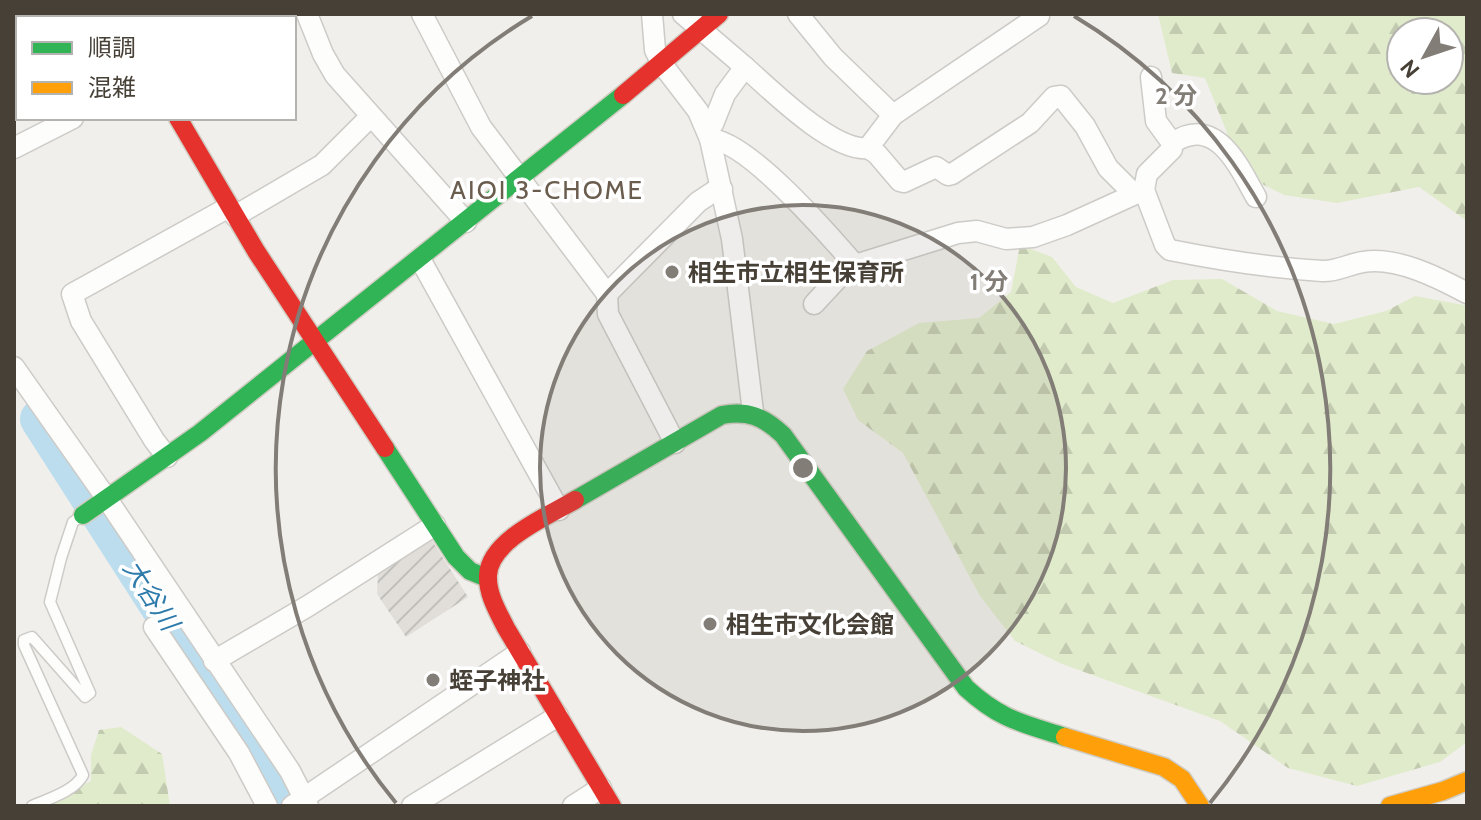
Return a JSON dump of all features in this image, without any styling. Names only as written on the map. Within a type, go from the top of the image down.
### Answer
[{"type":"main road","points":[[83,515],[167,457],[420,259],[662,64],[719,14]]},
{"type":"main road","points":[[179,120],[232,212],[435,525],[461,562],[479,576],[487,578]]},
{"type":"main road","points":[[612,806],[491,599],[487,578],[490,560],[517,534],[722,415],[739,410],[764,417],[783,435],[949,667],[989,709],[1037,730],[1164,767],[1182,779],[1200,806]]},
{"type":"main road","points":[[1390,806],[1467,781]]},
{"type":"street","points":[[307,14],[335,75],[466,222]]},
{"type":"street","points":[[422,14],[481,127],[607,294],[608,314],[675,443]]},
{"type":"street","points":[[652,14],[655,50],[698,111],[708,133],[732,239],[753,412]]},
{"type":"street","points":[[683,14],[809,123],[859,149],[868,148],[900,181],[936,167],[948,175],[952,174],[1030,123],[1054,97],[1061,96],[1085,126],[1108,168],[1139,192],[1170,250],[1233,262],[1327,272],[1365,261],[1379,261],[1429,273],[1467,293]]},
{"type":"street","points":[[798,14],[833,57],[893,115]]},
{"type":"street","points":[[868,148],[893,115],[1040,15]]},
{"type":"street","points":[[708,133],[725,94],[745,67]]},
{"type":"street","points":[[814,304],[841,275],[855,265],[958,233],[977,231],[1006,239],[1033,237],[1139,192],[1147,174],[1172,149],[1172,143],[1156,121],[1151,77]]},
{"type":"street","points":[[167,457],[81,321],[72,294],[322,165],[370,117]]},
{"type":"street","points":[[14,148],[69,120]]},
{"type":"street","points":[[708,133],[756,163],[828,233],[855,265]]},
{"type":"street","points":[[1172,143],[1185,134],[1199,133],[1214,140],[1230,152],[1256,197]]},
{"type":"street","points":[[607,294],[698,202],[722,189]]},
{"type":"street","points":[[420,259],[559,510]]},
{"type":"street","points":[[14,367],[290,771],[300,802],[520,652]]},
{"type":"street","points":[[214,661],[308,606],[435,525]]},
{"type":"street","points":[[154,627],[239,753],[267,806]]},
{"type":"street","points":[[412,806],[558,716]]},
{"type":"street","points":[[573,806],[601,788]]},
{"type":"lane","points":[[32,806],[66,790],[81,780],[83,775],[24,645],[27,637],[32,637],[85,697],[90,693],[50,602],[73,522],[83,515]]},
{"type":"shaded area","points":[[429,536],[468,597],[406,637],[377,594],[378,574]]},
{"type":"green space","points":[[1158,14],[1467,14],[1467,221],[1419,187],[1337,203],[1284,195],[1244,175],[1205,78],[1172,73]]},
{"type":"green space","points":[[1020,245],[1052,257],[1076,287],[1113,303],[1173,280],[1222,279],[1277,311],[1334,324],[1386,311],[1415,296],[1467,308],[1467,742],[1440,762],[1357,786],[1288,768],[1220,721],[1062,664],[1015,641],[980,596],[903,453],[858,420],[843,389],[867,351],[919,323],[979,318],[1011,292]]},
{"type":"green space","points":[[121,727],[162,754],[170,806],[44,806],[91,781],[91,755],[99,730]]},
{"type":"waterway","name":"大谷川","points":[[40,419],[288,806]]},
{"type":"traffic: fast","points":[[83,515],[200,433],[623,95]]},
{"type":"traffic: fast","points":[[575,500],[722,415],[740,413],[762,419],[783,435],[966,688],[1001,714],[1065,737]]},
{"type":"traffic: fast","points":[[385,448],[456,557],[470,571],[487,578]]},
{"type":"traffic: slow","points":[[1065,737],[1164,767],[1182,779],[1200,806]]},
{"type":"traffic: slow","points":[[1390,806],[1467,781]]},
{"type":"traffic: jam","points":[[623,95],[719,14]]},
{"type":"traffic: jam","points":[[179,120],[256,251],[385,448]]},
{"type":"traffic: jam","points":[[575,500],[509,540],[491,562],[488,582],[506,628],[612,806]]},
{"type":"place","name":"相生市立相生保育所","points":[[672,272]]},
{"type":"place","name":"相生市文化会館","points":[[710,624]]},
{"type":"place","name":"蛭子神社","points":[[433,680]]},
{"type":"district","name":"AIOI 3-CHOME","points":[[547,190]]}]
